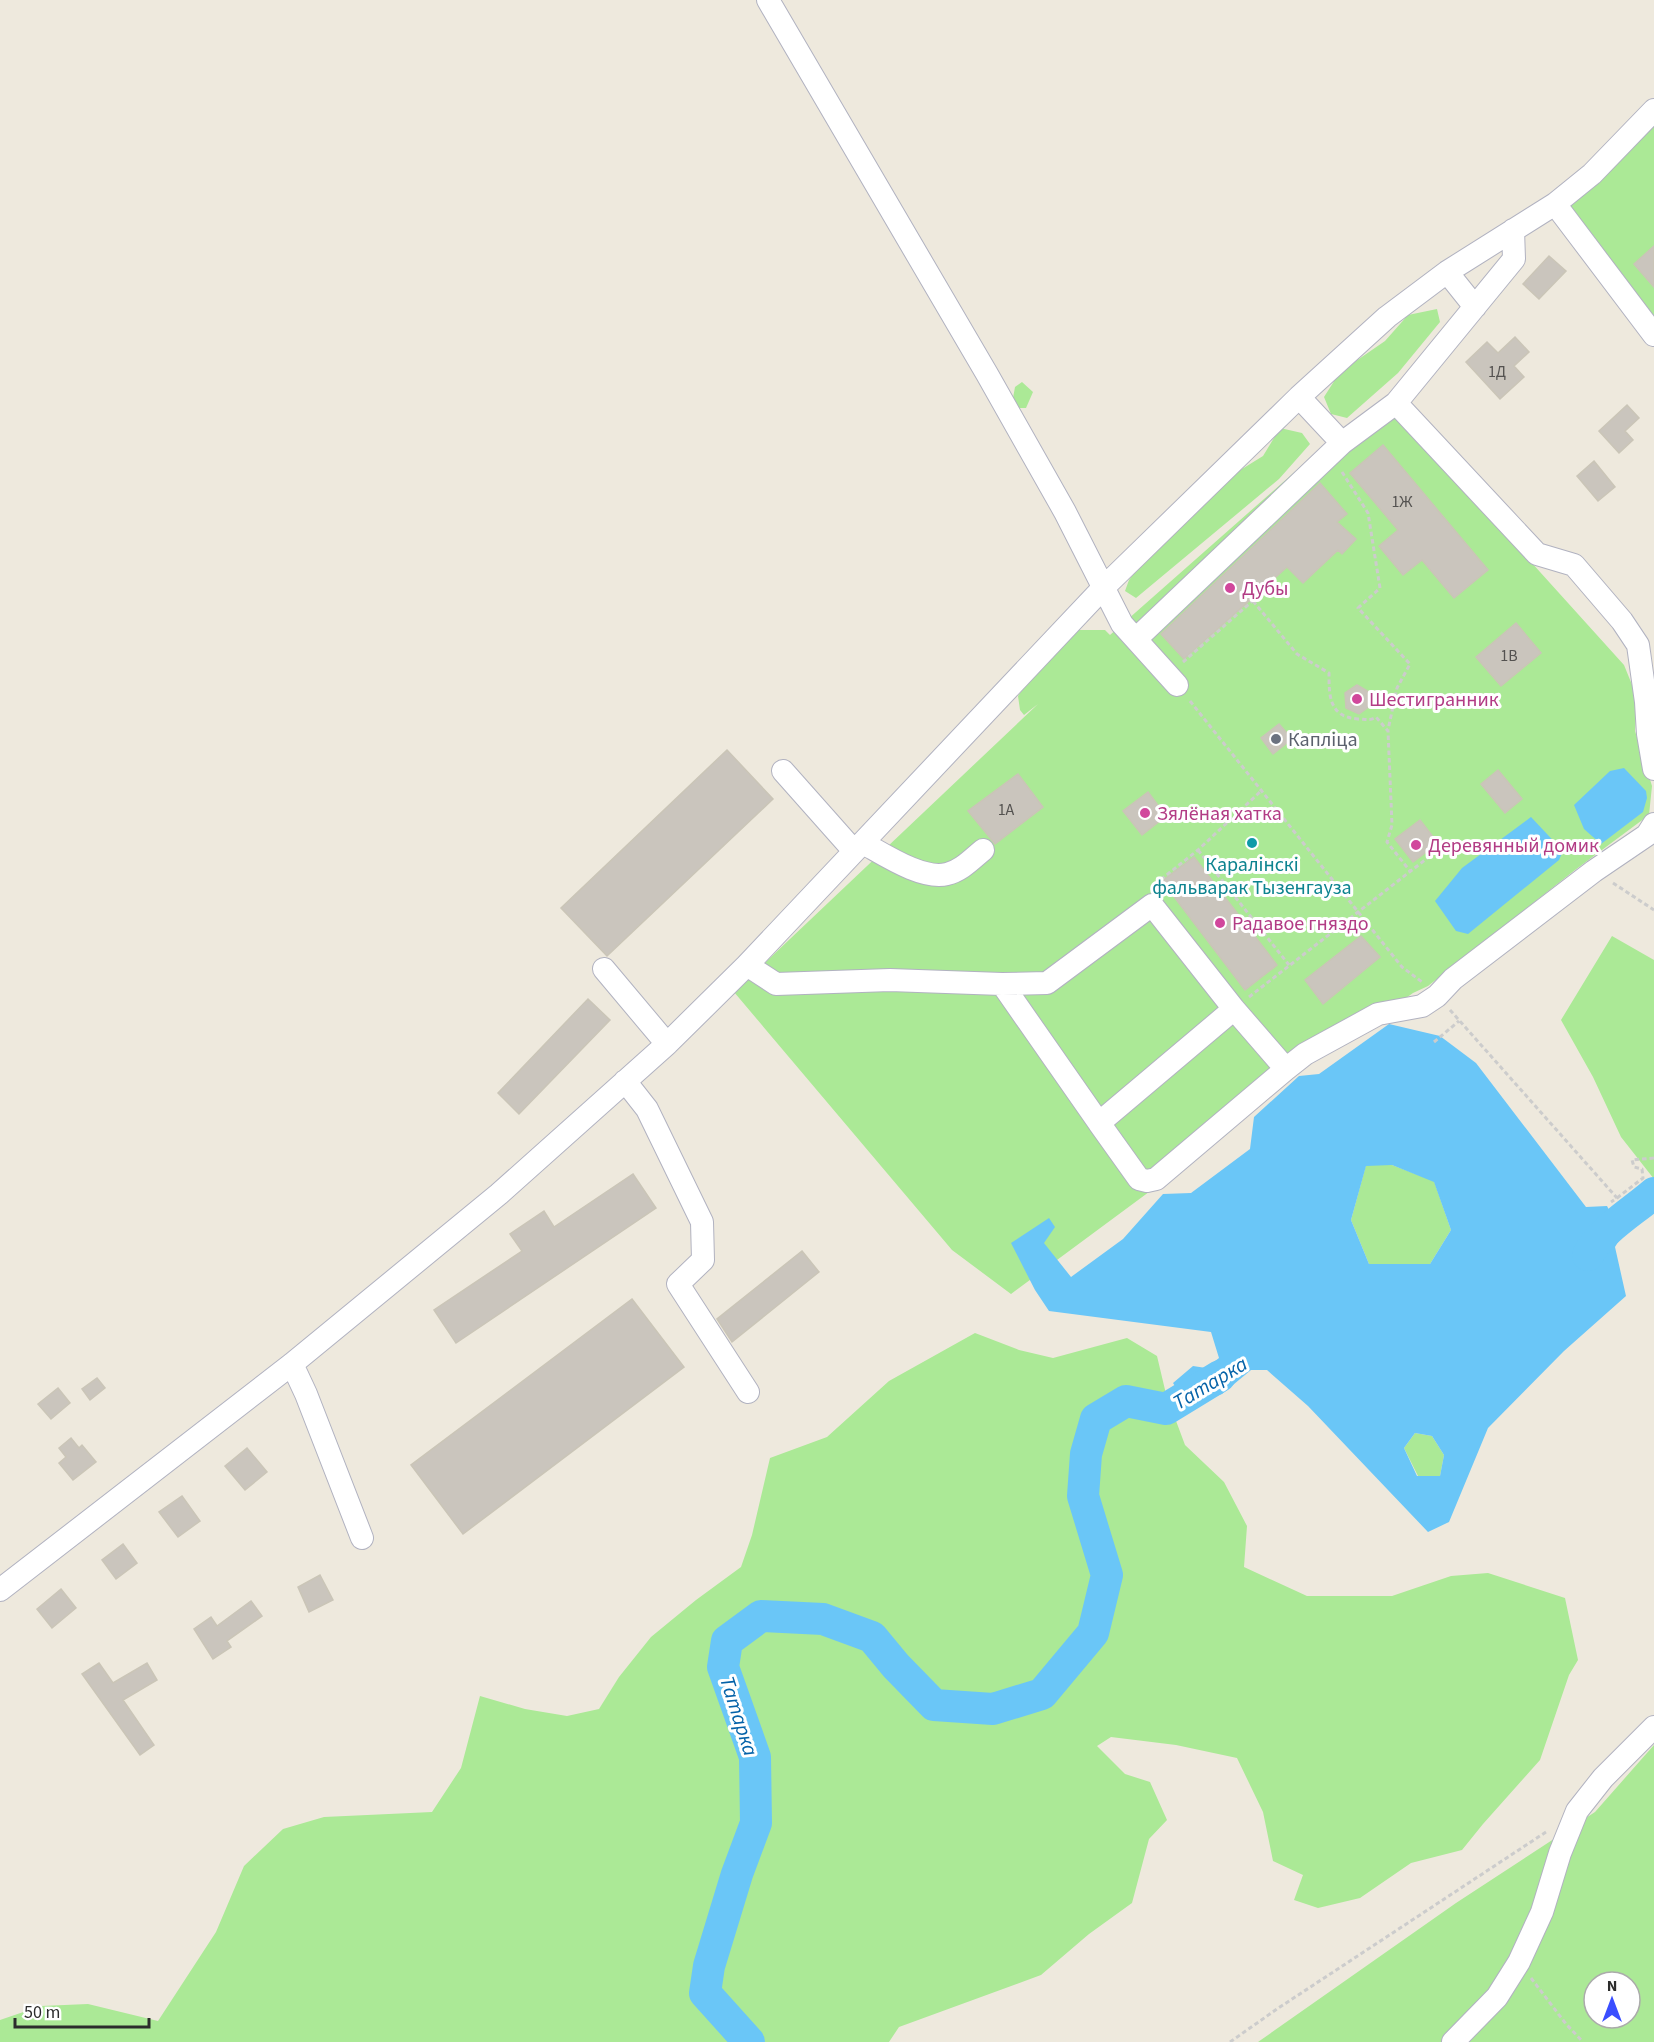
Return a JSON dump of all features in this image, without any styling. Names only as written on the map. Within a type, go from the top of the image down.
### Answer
[{"type":"street","points":[[768,0],[987,374],[1065,512],[1122,624],[1173,680]]},
{"type":"street","points":[[0,1590],[292,1364],[499,1194],[667,1044],[747,965],[1103,588],[1299,398],[1387,317],[1447,272],[1555,204],[1592,174],[1654,110]]},
{"type":"street","points":[[1555,204],[1654,335]]},
{"type":"street","points":[[1136,639],[1342,443],[1396,404],[1514,259],[1513,230]]},
{"type":"street","points":[[1447,272],[1474,307]]},
{"type":"street","points":[[1299,398],[1342,443]]},
{"type":"street","points":[[1396,404],[1537,554],[1574,565],[1622,621],[1638,645],[1654,769]]},
{"type":"street","points":[[783,771],[859,847],[924,873],[948,874],[959,869],[983,850]]},
{"type":"street","points":[[1002,984],[1139,1179],[1147,1181],[1156,1179],[1305,1054],[1378,1014],[1422,1006],[1594,871],[1647,835],[1654,824]]},
{"type":"street","points":[[747,965],[776,984],[890,980],[1002,984],[1047,983],[1152,905],[1234,1009],[1287,1069]]},
{"type":"street","points":[[604,969],[667,1044]]},
{"type":"street","points":[[1099,1123],[1234,1009]]},
{"type":"street","points":[[625,1081],[647,1109],[702,1222],[703,1260],[678,1284],[748,1392]]},
{"type":"street","points":[[292,1364],[362,1538]]},
{"type":"street","points":[[1453,2042],[1497,1996],[1519,1962],[1542,1912],[1560,1853],[1577,1812],[1603,1778],[1654,1726]]},
{"type":"path","points":[[1342,443],[1340,469],[1368,513],[1380,588],[1358,608],[1410,664],[1397,688],[1388,730],[1392,825],[1388,842],[1410,871]]},
{"type":"path","points":[[1274,582],[1173,680],[1402,968],[1428,986],[1617,1198]]},
{"type":"path","points":[[1253,601],[1297,654],[1329,673],[1329,695],[1334,709],[1347,718],[1372,720],[1376,717],[1388,730]]},
{"type":"path","points":[[1152,905],[1164,893],[1159,881],[1198,850],[1262,791]]},
{"type":"path","points":[[1234,1009],[1448,842]]},
{"type":"path","points":[[1198,850],[1289,965]]},
{"type":"path","points":[[1594,871],[1654,910]]},
{"type":"path","points":[[1434,1041],[1459,1021]]},
{"type":"path","points":[[1611,1202],[1643,1178],[1642,1169],[1634,1167],[1632,1160],[1654,1158]]},
{"type":"path","points":[[1230,2042],[1276,2009],[1547,1831]]},
{"type":"path","points":[[1519,1962],[1566,2024],[1583,2042]]},
{"type":"green space","points":[[1654,114],[1654,333],[1556,215]]},
{"type":"green space","points":[[1437,309],[1440,322],[1398,373],[1347,418],[1331,414],[1324,397],[1340,372],[1385,341],[1408,315]]},
{"type":"green space","points":[[1022,382],[1033,392],[1026,408],[1018,408],[1013,398],[1015,387]]},
{"type":"green space","name":"Каралінскі фальварак Тызенгауза","points":[[1401,418],[1624,665],[1637,697],[1635,731],[1652,786],[1649,815],[1428,986],[1413,993],[1369,1024],[1304,1064],[1226,1135],[1011,1294],[952,1250],[734,992],[1038,704],[1024,715],[1020,710],[1018,696],[1028,682],[1079,630],[1105,630],[1110,635],[1350,423]]},
{"type":"green space","points":[[1280,428],[1302,433],[1310,444],[1279,479],[1136,598],[1125,591],[1129,580],[1152,549],[1221,482],[1263,456]]},
{"type":"green space","points":[[1612,936],[1654,960],[1654,1179],[1621,1137],[1593,1077],[1561,1020]]},
{"type":"green space","points":[[1366,1165],[1392,1165],[1434,1181],[1451,1230],[1430,1264],[1369,1264],[1351,1220]]},
{"type":"green space","points":[[975,1333],[1019,1350],[1053,1358],[1127,1338],[1157,1356],[1166,1394],[1185,1445],[1224,1482],[1247,1526],[1244,1567],[1307,1596],[1392,1596],[1451,1576],[1488,1573],[1565,1598],[1578,1660],[1569,1675],[1540,1760],[1462,1850],[1411,1863],[1360,1898],[1318,1908],[1294,1900],[1303,1875],[1273,1861],[1263,1812],[1237,1758],[1176,1745],[1111,1737],[1097,1746],[1125,1774],[1150,1782],[1167,1820],[1149,1839],[1132,1903],[1089,1934],[1041,1975],[899,2027],[889,2042],[0,2042],[0,2020],[41,2006],[88,2004],[158,2021],[216,1932],[244,1866],[283,1829],[324,1817],[432,1812],[461,1768],[480,1696],[525,1709],[567,1716],[599,1709],[619,1677],[651,1637],[741,1567],[752,1535],[770,1458],[827,1437],[889,1381]]},
{"type":"green space","points":[[1415,1433],[1432,1436],[1444,1455],[1440,1476],[1418,1476],[1404,1448]]},
{"type":"green space","points":[[1654,1745],[1654,2042],[1258,2042],[1456,1903],[1595,1812]]},
{"type":"water","points":[[1624,768],[1646,791],[1647,798],[1643,812],[1601,844],[1584,829],[1574,805],[1610,771]]},
{"type":"water","points":[[1531,817],[1563,851],[1559,860],[1468,934],[1456,931],[1435,901],[1462,868]]},
{"type":"water","points":[[1389,1024],[1440,1036],[1476,1063],[1586,1207],[1607,1206],[1622,1235],[1615,1247],[1626,1296],[1564,1351],[1488,1428],[1449,1522],[1428,1532],[1308,1406],[1267,1370],[1251,1370],[1222,1394],[1188,1406],[1173,1383],[1193,1366],[1206,1368],[1219,1358],[1211,1332],[1049,1311],[1035,1290],[1011,1243],[1049,1218],[1055,1227],[1044,1243],[1071,1277],[1123,1239],[1163,1194],[1191,1193],[1250,1149],[1254,1117],[1299,1076],[1319,1074]],"holes":[[[1392,1165],[1434,1182],[1451,1230],[1430,1264],[1369,1264],[1351,1220],[1366,1166]],[[1415,1433],[1432,1436],[1444,1455],[1440,1476],[1417,1476],[1404,1448]]]},
{"type":"building","points":[[1654,246],[1654,287],[1634,264]]},
{"type":"building","points":[[1549,256],[1566,271],[1539,299],[1523,284]]},
{"type":"building","points":[[1515,337],[1529,352],[1514,366],[1524,377],[1500,399],[1466,362],[1487,342],[1498,353]]},
{"type":"building","points":[[1627,405],[1639,418],[1625,431],[1633,440],[1619,453],[1599,431]]},
{"type":"building","points":[[1383,445],[1488,570],[1454,598],[1422,560],[1403,575],[1379,546],[1398,530],[1350,473]]},
{"type":"building","points":[[1594,461],[1615,487],[1598,501],[1577,476]]},
{"type":"building","name":"Дубы","points":[[1320,483],[1347,514],[1337,522],[1356,539],[1342,554],[1338,550],[1303,583],[1287,567],[1184,659],[1161,634]]},
{"type":"building","points":[[1516,623],[1541,653],[1501,686],[1476,657]]},
{"type":"building","name":"Шестигранник","points":[[1357,685],[1369,692],[1370,706],[1359,714],[1346,708],[1345,693]]},
{"type":"building","name":"Капліца","points":[[1279,724],[1292,739],[1273,754],[1261,738]]},
{"type":"building","points":[[727,750],[773,799],[607,956],[561,908]]},
{"type":"building","points":[[1498,770],[1522,799],[1505,813],[1481,784]]},
{"type":"building","points":[[1018,774],[1043,807],[995,844],[968,811]]},
{"type":"building","name":"Зялёная хатка","points":[[1148,792],[1166,816],[1142,835],[1123,811]]},
{"type":"building","points":[[1420,820],[1438,843],[1413,862],[1395,839]]},
{"type":"building","name":"Радавое гняздо","points":[[1194,857],[1277,965],[1245,990],[1162,881]]},
{"type":"building","points":[[1361,936],[1380,957],[1323,1004],[1305,980]]},
{"type":"building","points":[[588,999],[610,1020],[519,1114],[498,1093]]},
{"type":"building","points":[[633,1174],[656,1208],[456,1343],[434,1310],[522,1251],[510,1234],[544,1211],[554,1227]]},
{"type":"building","points":[[802,1251],[819,1272],[732,1342],[717,1319]]},
{"type":"building","points":[[632,1299],[684,1367],[463,1534],[411,1465]]},
{"type":"building","points":[[97,1378],[105,1388],[90,1400],[82,1389]]},
{"type":"building","points":[[58,1388],[70,1403],[51,1419],[38,1404]]},
{"type":"building","points":[[71,1438],[79,1448],[82,1445],[96,1462],[73,1480],[59,1463],[66,1457],[59,1448]]},
{"type":"building","points":[[247,1448],[267,1472],[245,1490],[225,1466]]},
{"type":"building","points":[[182,1496],[200,1521],[178,1537],[159,1512]]},
{"type":"building","points":[[123,1544],[137,1563],[116,1579],[102,1560]]},
{"type":"building","points":[[320,1575],[333,1600],[309,1612],[298,1587]]},
{"type":"building","points":[[61,1589],[76,1608],[52,1628],[37,1609]]},
{"type":"building","points":[[251,1601],[262,1616],[227,1641],[231,1647],[213,1659],[194,1629],[211,1617],[217,1626]]},
{"type":"building","points":[[99,1663],[113,1683],[147,1663],[157,1680],[123,1700],[154,1745],[140,1755],[82,1674]]},
{"type":"waterway","name":"Татарка","points":[[1588,1255],[1609,1229],[1654,1193]]},
{"type":"waterway","name":"Татарка","points":[[749,2042],[705,1993],[709,1966],[737,1874],[756,1823],[755,1757],[723,1667],[727,1641],[761,1616],[823,1619],[872,1637],[896,1666],[934,1705],[993,1709],[1042,1694],[1093,1633],[1107,1575],[1083,1496],[1086,1454],[1096,1419],[1126,1401],[1166,1409],[1220,1376]]},
{"type":"place","name":"Дубы","points":[[1230,588]]},
{"type":"place","name":"Шестигранник","points":[[1357,699]]},
{"type":"place","name":"Капліца","points":[[1276,739]]},
{"type":"place","name":"Зялёная хатка","points":[[1145,813]]},
{"type":"place","name":"Каралінскі фальварак Тызенгауза","points":[[1252,843]]},
{"type":"place","name":"Деревянный домик","points":[[1416,845]]},
{"type":"place","name":"Радавое гняздо","points":[[1220,923]]}]
